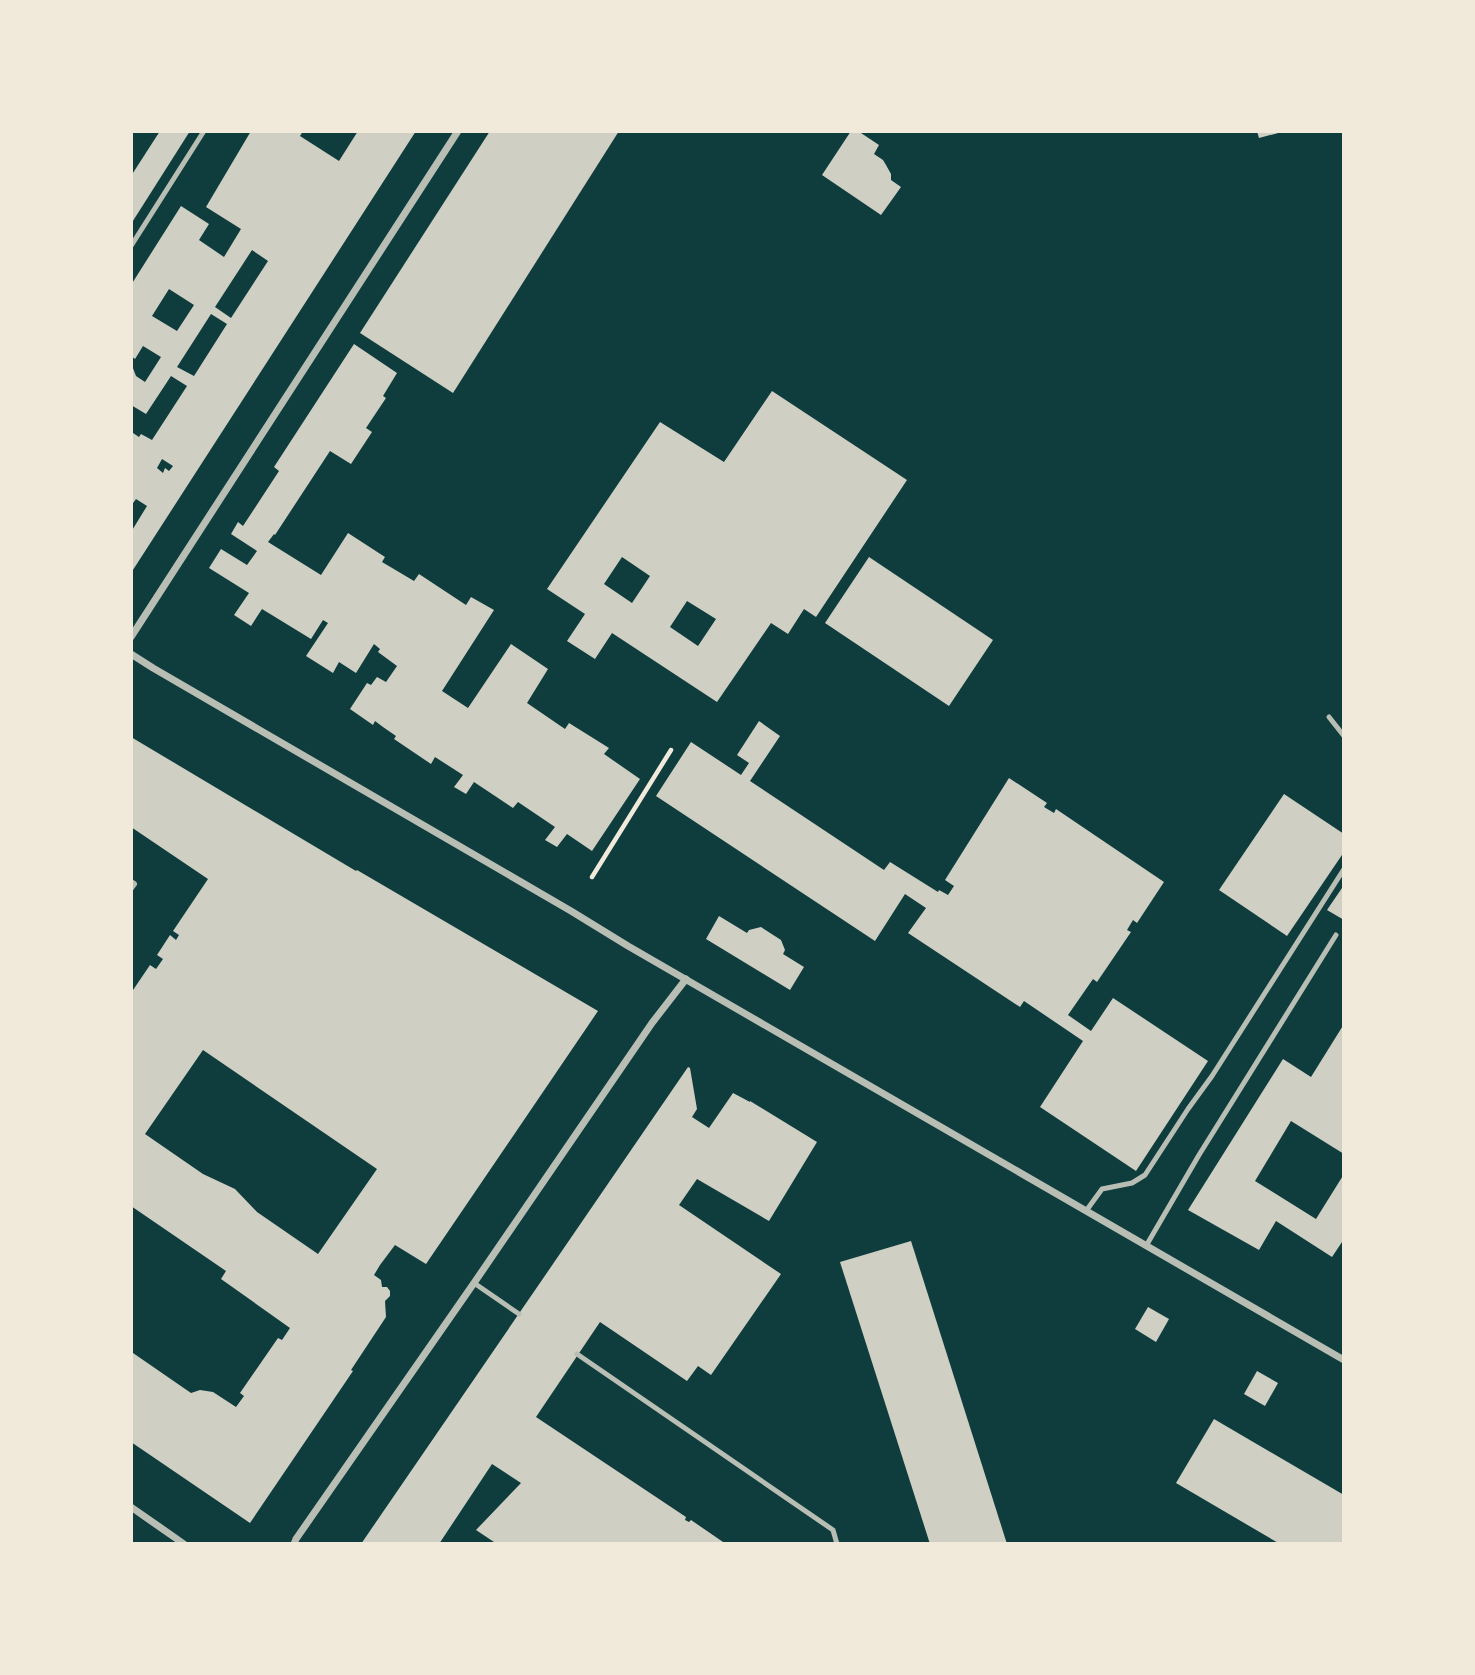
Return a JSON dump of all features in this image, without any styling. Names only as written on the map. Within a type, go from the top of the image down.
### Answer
[{"type":"street","points":[[131,637],[458,131]]},
{"type":"street","points":[[131,654],[685,979],[1344,1360]]},
{"type":"street","points":[[294,1544],[685,979]]},
{"type":"street","points":[[131,1507],[184,1544]]},
{"type":"lane","points":[[131,246],[204,131]]},
{"type":"lane","points":[[1329,717],[1344,736]]},
{"type":"lane","points":[[1086,1211],[1102,1189],[1132,1183],[1145,1175],[1212,1076],[1344,869]]},
{"type":"lane","points":[[1146,1246],[1199,1155],[1336,935]]},
{"type":"lane","points":[[474,1283],[519,1314]]},
{"type":"lane","points":[[578,1354],[833,1530],[837,1544]]},
{"type":"path","points":[[592,877],[671,750]]},
{"type":"building","points":[[160,131],[190,131],[131,224],[131,176]]},
{"type":"building","points":[[251,131],[303,131],[300,136],[339,161],[358,131],[416,131],[131,573],[131,532],[147,506],[136,499],[131,506],[131,435],[133,433],[139,437],[141,434],[152,440],[187,386],[171,376],[146,414],[131,405],[131,363],[136,376],[145,382],[161,357],[143,346],[135,359],[131,356],[131,285],[181,206],[209,224],[199,240],[224,257],[241,229],[206,207]],"holes":[[[252,250],[268,261],[231,318],[215,307]],[[169,289],[194,305],[177,331],[152,316]],[[211,314],[227,324],[194,376],[177,367]],[[162,459],[173,466],[169,471],[165,468],[163,473],[157,468]]]},
{"type":"building","points":[[490,131],[619,131],[453,393],[360,333]]},
{"type":"building","points":[[851,131],[858,131],[879,145],[874,154],[883,160],[891,174],[891,180],[901,187],[881,215],[822,175]]},
{"type":"building","points":[[1257,131],[1281,131],[1282,132],[1259,138]]},
{"type":"building","points":[[354,344],[397,373],[383,396],[386,398],[366,428],[372,432],[351,464],[330,451],[268,542],[321,575],[348,533],[385,557],[382,562],[414,581],[419,574],[466,605],[471,597],[494,610],[442,691],[468,708],[511,644],[548,669],[527,703],[565,729],[569,723],[609,748],[604,754],[640,779],[592,851],[567,834],[557,847],[545,840],[555,827],[518,802],[513,808],[474,782],[466,794],[454,787],[463,775],[435,757],[431,764],[394,739],[396,736],[375,721],[373,725],[350,709],[367,683],[371,685],[377,677],[386,682],[397,666],[378,652],[380,649],[374,644],[356,673],[339,662],[333,673],[306,656],[328,623],[323,620],[311,639],[262,609],[251,626],[234,615],[249,593],[209,568],[221,549],[247,565],[257,551],[231,534],[238,522],[243,526],[279,471],[274,467]]},
{"type":"building","points":[[772,391],[907,480],[816,617],[804,609],[788,634],[771,623],[717,702],[612,633],[595,659],[567,641],[585,614],[547,589],[660,422],[724,462]],"holes":[[[622,557],[650,576],[632,603],[604,584]],[[687,601],[716,619],[698,646],[670,627]]]},
{"type":"building","points":[[869,557],[993,640],[949,706],[825,623]]},
{"type":"building","points":[[759,721],[780,736],[750,781],[884,870],[890,862],[938,892],[939,890],[948,895],[954,886],[945,880],[1009,778],[1047,803],[1044,807],[1054,813],[1056,809],[1164,882],[1137,923],[1133,920],[1127,930],[1131,932],[1097,982],[1093,979],[1068,1015],[1091,1031],[1113,998],[1208,1061],[1136,1171],[1040,1107],[1083,1041],[1024,1001],[1020,1007],[908,933],[926,908],[905,894],[875,941],[656,796],[691,742],[741,775],[749,763],[737,755]]},
{"type":"building","points":[[131,737],[598,1011],[426,1264],[395,1245],[380,1265],[374,1275],[381,1280],[382,1287],[387,1287],[390,1291],[390,1296],[385,1301],[386,1317],[351,1370],[353,1371],[250,1523],[131,1442],[131,1350],[191,1393],[200,1390],[213,1392],[236,1407],[244,1396],[240,1393],[278,1338],[282,1340],[290,1328],[221,1279],[226,1271],[131,1206],[131,993],[150,965],[156,969],[163,959],[157,955],[170,935],[176,940],[179,935],[173,931],[208,879],[131,827]],"holes":[[[203,1050],[377,1169],[318,1254],[257,1212],[235,1189],[203,1174],[145,1134]]]},
{"type":"building","points":[[1284,794],[1344,834],[1344,852],[1287,936],[1219,890]]},
{"type":"building","points":[[1344,885],[1344,920],[1327,910]]},
{"type":"building","points":[[719,916],[747,933],[761,927],[781,940],[785,950],[783,954],[804,967],[790,990],[706,939]]},
{"type":"building","points":[[1344,1024],[1344,1154],[1291,1121],[1255,1181],[1316,1219],[1344,1174],[1344,1239],[1332,1257],[1276,1221],[1259,1250],[1188,1210],[1283,1059],[1311,1077]]},
{"type":"building","points":[[688,1067],[697,1109],[692,1117],[709,1128],[733,1093],[817,1142],[769,1221],[697,1179],[679,1205],[781,1274],[711,1375],[698,1366],[687,1381],[600,1322],[536,1417],[686,1517],[685,1520],[691,1520],[726,1544],[497,1544],[476,1530],[521,1483],[492,1464],[439,1544],[361,1544]]},
{"type":"building","points":[[911,1241],[1007,1544],[930,1544],[840,1262]]},
{"type":"building","points":[[1148,1307],[1169,1319],[1156,1342],[1135,1329]]},
{"type":"building","points":[[1257,1371],[1278,1383],[1265,1406],[1244,1394]]},
{"type":"building","points":[[1214,1419],[1344,1495],[1344,1544],[1280,1544],[1176,1483]]}]
